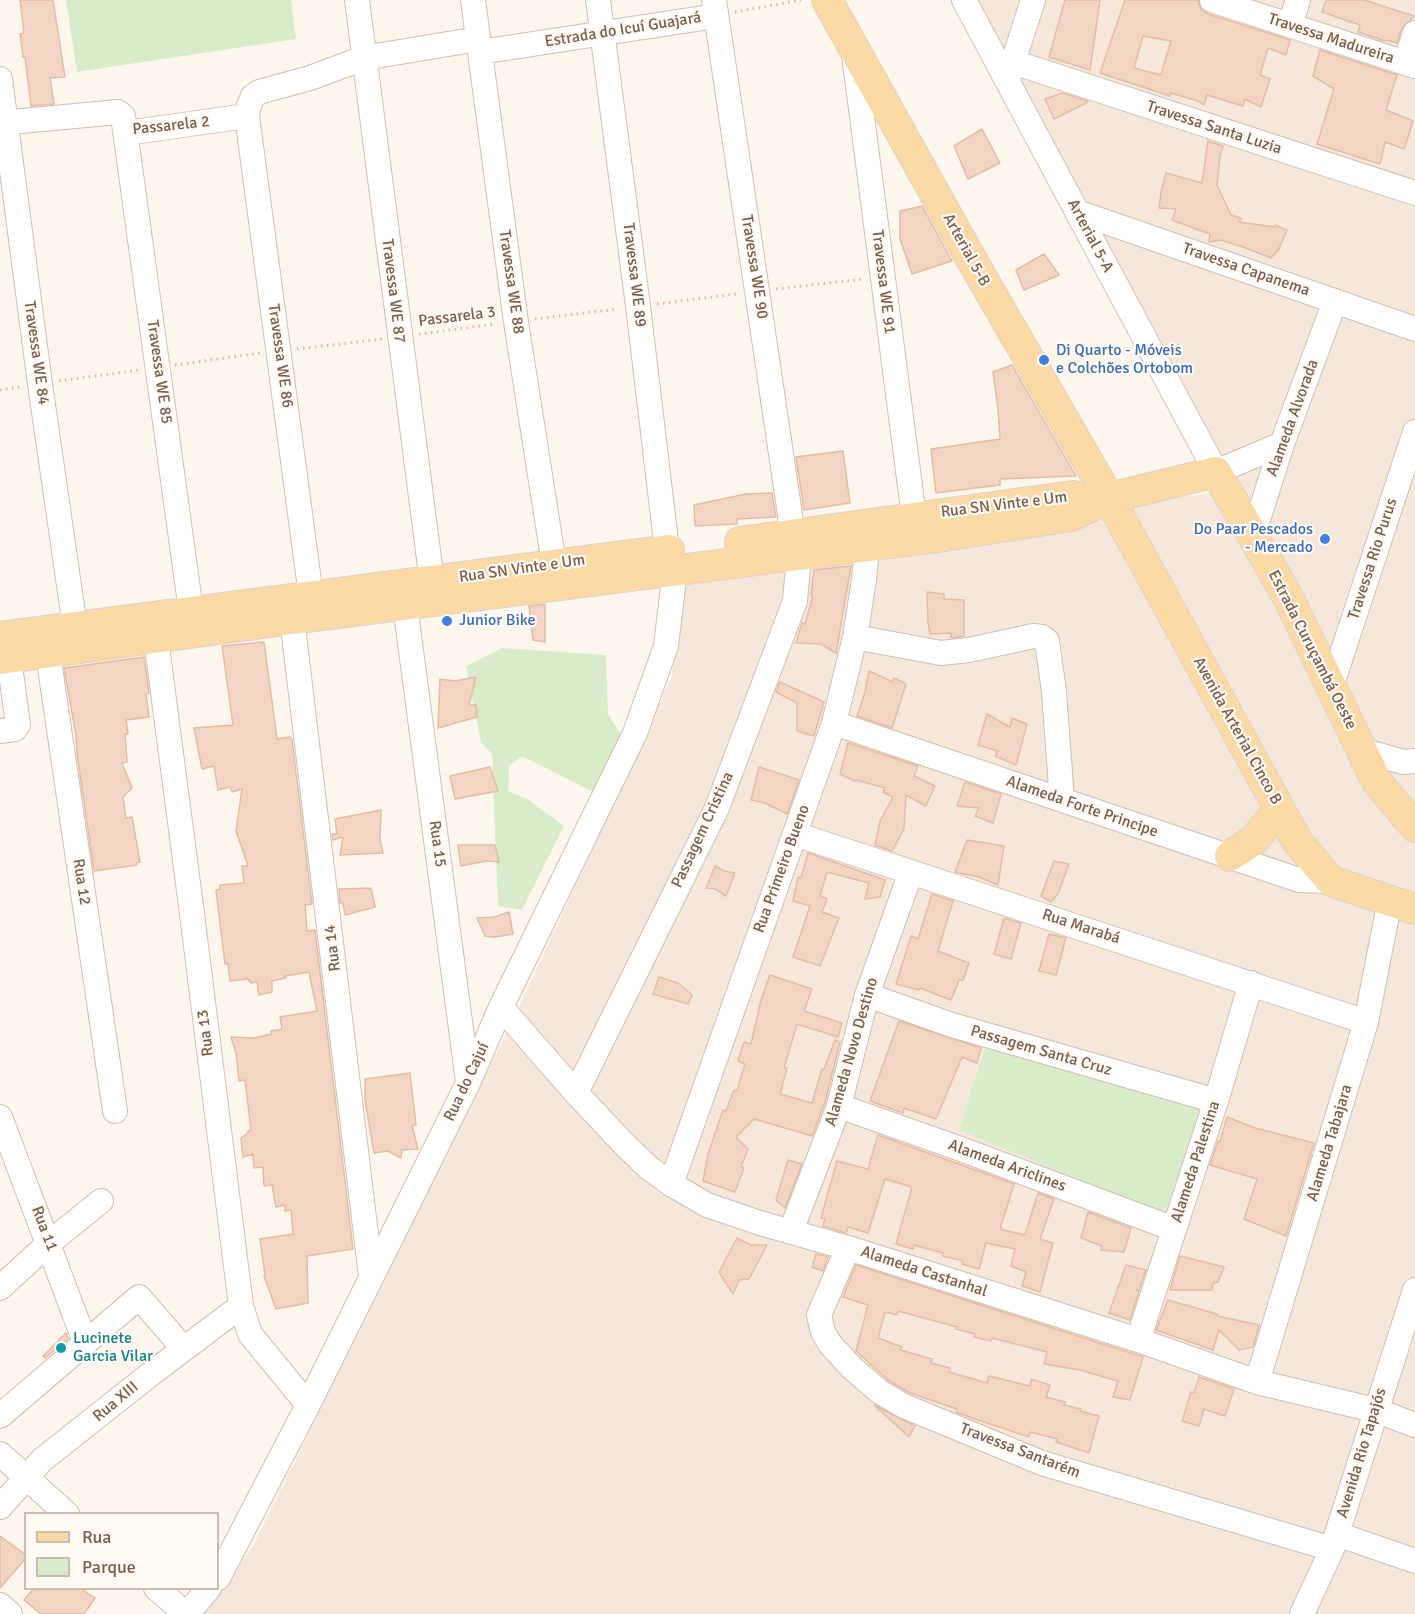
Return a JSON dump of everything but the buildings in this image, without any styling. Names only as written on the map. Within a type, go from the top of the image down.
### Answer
[{"type":"main road","name":"Arterial 5-B","points":[[827,0],[974,264],[1109,498]]},
{"type":"main road","points":[[1109,498],[1216,472]]},
{"type":"main road","name":"Estrada Curuçambá Oeste","points":[[1216,472],[1289,599],[1377,782],[1415,827]]},
{"type":"main road","name":"Rua SN Vinte e Um","points":[[847,542],[914,517],[1068,496],[1109,498]]},
{"type":"main road","name":"Rua SN Vinte e Um","points":[[3,651],[75,627],[142,633],[190,611],[311,596],[405,605],[671,560],[1071,516],[1109,498]]},
{"type":"main road","name":"Avenida Arterial Cinco B","points":[[1109,498],[1297,841],[1331,881]]},
{"type":"main road","name":"Rua SN Vinte e Um","points":[[3,651],[48,654],[142,633],[292,620],[432,582],[554,564],[671,560]]},
{"type":"main road","points":[[1230,856],[1253,841],[1279,808]]},
{"type":"main road","points":[[1331,881],[1402,904]]},
{"type":"street","name":"Travessa WE 87","points":[[357,0],[432,582]]},
{"type":"street","name":"Travessa WE 88","points":[[473,0],[516,321],[554,564]]},
{"type":"street","name":"Travessa WE 89","points":[[598,0],[671,560]]},
{"type":"street","name":"Arterial 5-A","points":[[964,0],[1010,71],[1077,212],[1216,472]]},
{"type":"street","points":[[1010,71],[1034,0]]},
{"type":"street","name":"Travessa Madureira","points":[[1212,0],[1410,64]]},
{"type":"street","points":[[1290,25],[1298,0]]},
{"type":"street","name":"Estrada do Icuí Guajará","points":[[248,116],[250,101],[255,94],[310,78],[364,58],[602,33],[715,8]]},
{"type":"street","name":"Travessa WE 90","points":[[715,8],[796,545]]},
{"type":"street","points":[[1410,64],[1415,33]]},
{"type":"street","name":"Travessa WE 91","points":[[853,47],[914,517]]},
{"type":"street","name":"Travessa Santa Luzia","points":[[1010,71],[1415,193]]},
{"type":"street","name":"Travessa WE 84","points":[[0,79],[3,123],[75,627]]},
{"type":"street","name":"Passarela 2","points":[[3,123],[117,112],[123,116],[126,134],[248,116]]},
{"type":"street","name":"Travessa WE 86","points":[[248,116],[311,596]]},
{"type":"street","name":"Travessa WE 85","points":[[126,134],[190,611]]},
{"type":"street","name":"Travessa Capanema","points":[[1077,212],[1415,329]]},
{"type":"street","name":"Alameda Alvorada","points":[[1253,535],[1282,444],[1335,302]]},
{"type":"street","name":"Travessa Rio Purus","points":[[1331,687],[1415,432]]},
{"type":"street","points":[[1216,472],[1282,444]]},
{"type":"street","name":"Rua Primeiro Bueno","points":[[671,1184],[834,723],[855,637],[864,580],[847,542]]},
{"type":"street","name":"Passagem Cristina","points":[[576,1093],[717,808],[795,601],[796,545]]},
{"type":"street","name":"Rua do Cajuí","points":[[219,1576],[308,1405],[468,1083],[501,1007],[639,723],[666,646],[671,560]]},
{"type":"street","name":"Rua 15","points":[[405,605],[468,1083]]},
{"type":"street","name":"Rua 14","points":[[292,620],[371,1276]]},
{"type":"street","name":"Rua 13","points":[[142,633],[191,906],[241,1306],[250,1334],[308,1405]]},
{"type":"street","points":[[855,637],[941,653],[969,650],[1033,636],[1042,637],[1047,641],[1054,692],[1062,800]]},
{"type":"street","points":[[0,731],[15,729],[18,725],[3,651]]},
{"type":"street","name":"Rua 12","points":[[48,654],[115,1111]]},
{"type":"street","name":"Alameda Forte Principe","points":[[834,723],[1299,880],[1331,881]]},
{"type":"street","points":[[1362,750],[1403,762],[1415,761]]},
{"type":"street","name":"Rua Marabá","points":[[795,834],[1366,1022]]},
{"type":"street","name":"Alameda Novo Destino","points":[[791,1231],[839,1106],[867,995],[911,872]]},
{"type":"street","name":"Alameda Tabajara","points":[[1257,1382],[1402,904]]},
{"type":"street","name":"Alameda Palestina","points":[[1137,1340],[1216,1101],[1251,983]]},
{"type":"street","name":"Passagem Santa Cruz","points":[[867,995],[952,1025],[1216,1101]]},
{"type":"street","name":"Alameda Castanhal","points":[[501,1007],[625,1145],[649,1168],[707,1205],[1137,1340],[1257,1382],[1375,1410],[1415,1425]]},
{"type":"street","name":"Alameda Ariclines","points":[[839,1106],[1174,1229]]},
{"type":"street","name":"Rua 11","points":[[0,1117],[86,1342]]},
{"type":"street","points":[[0,1288],[49,1243],[101,1201]]},
{"type":"street","name":"Travessa Santarém","points":[[848,1248],[819,1315],[823,1332],[830,1344],[852,1368],[880,1392],[904,1406],[1042,1463],[1415,1561]]},
{"type":"street","name":"Avenida Rio Tapajós","points":[[1302,1614],[1335,1541],[1415,1290]]},
{"type":"street","points":[[0,1416],[139,1297],[183,1348]]},
{"type":"street","name":"Rua XIII","points":[[0,1507],[42,1460],[183,1348],[241,1306]]},
{"type":"street","points":[[0,1455],[65,1512]]},
{"type":"street","points":[[158,1590],[186,1614],[207,1590]]},
{"type":"street","points":[[0,1605],[10,1614]]},
{"type":"path","name":"Estrada do Icuí Guajará","points":[[715,8],[801,0]]},
{"type":"path","name":"Passarela 3","points":[[0,390],[279,351],[882,277]]},
{"type":"shaded area","points":[[964,0],[1415,0],[1415,1614],[203,1614],[252,1548],[517,1012],[672,676],[683,564],[1228,491]]},
{"type":"green space","points":[[66,0],[291,0],[296,39],[77,72]]},
{"type":"green space","points":[[502,648],[606,655],[608,714],[625,741],[595,793],[522,756],[509,766],[508,791],[527,799],[564,826],[522,910],[498,906],[492,754],[481,742],[466,666]]},
{"type":"green space","points":[[988,1040],[1203,1104],[1166,1215],[959,1130]]},
{"type":"place","name":"Di Quarto - Móveis e Colchões Ortobom","points":[[1044,360]]},
{"type":"place","name":"Do Paar Pescados - Mercado","points":[[1325,539]]},
{"type":"place","name":"Junior Bike","points":[[447,621]]},
{"type":"place","name":"Lucinete Garcia Vilar","points":[[61,1348]]}]
